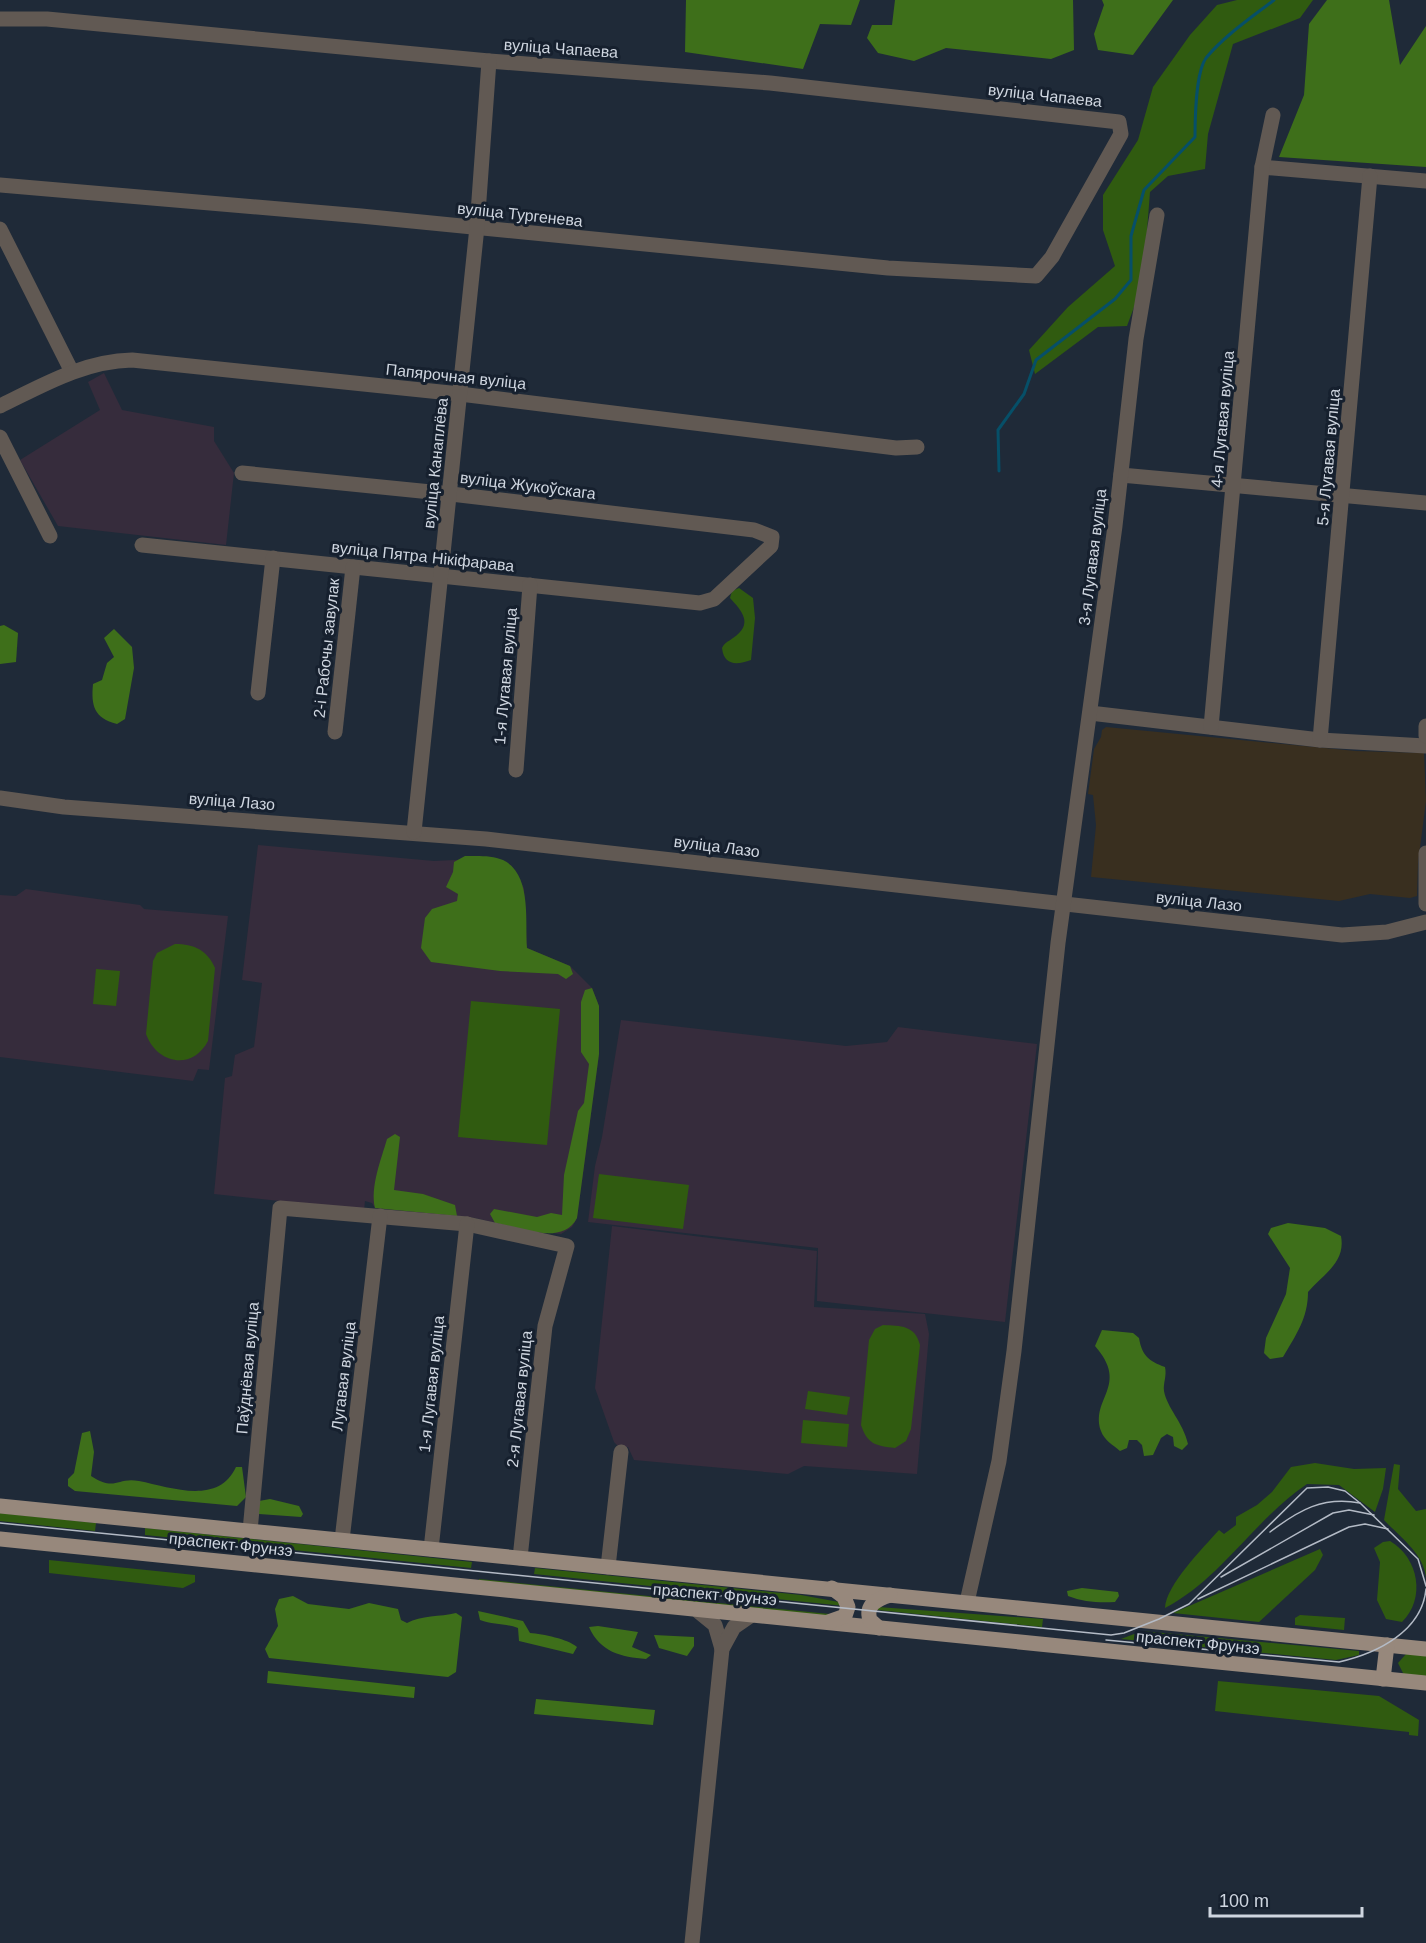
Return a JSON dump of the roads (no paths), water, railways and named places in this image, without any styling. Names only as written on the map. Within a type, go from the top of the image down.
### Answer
[{"type":"main road","name":"праспект Фрунзэ","points":[[0,1506],[1426,1649]]},
{"type":"main road","name":"праспект Фрунзэ","points":[[0,1539],[699,1612],[1426,1683]]},
{"type":"main road","points":[[825,1623],[845,1616],[848,1611],[844,1597],[832,1588]]},
{"type":"main road","points":[[879,1628],[868,1616],[871,1605],[878,1599],[893,1594]]},
{"type":"main road","points":[[1383,1679],[1387,1645]]},
{"type":"street","name":"вуліца Чапаева","points":[[0,19],[47,19],[489,61],[770,83],[1119,122],[1121,134],[1052,257],[1036,276]]},
{"type":"street","name":"вуліца Канаплёва","points":[[414,832],[477,227],[489,61]]},
{"type":"street","name":"4-я Лугавая вуліца","points":[[1210,727],[1262,167],[1273,115]]},
{"type":"street","points":[[1262,167],[1426,182]]},
{"type":"street","name":"5-я Лугавая вуліца","points":[[1320,740],[1370,176]]},
{"type":"street","name":"вуліца Тургенева","points":[[0,185],[477,227],[888,268],[1036,276]]},
{"type":"street","name":"3-я Лугавая вуліца","points":[[967,1602],[999,1461],[1011,1373],[1045,1048],[1063,904],[1121,475],[1136,339],[1157,215]]},
{"type":"street","points":[[0,229],[72,372]]},
{"type":"street","name":"Папярочная вуліца","points":[[0,406],[72,372],[108,361],[132,360],[460,394],[887,447],[917,447]]},
{"type":"street","points":[[0,437],[50,536]]},
{"type":"street","name":"вуліца Жукоўскага","points":[[242,473],[451,494],[754,530],[772,537],[771,546],[714,599],[700,603]]},
{"type":"street","points":[[1121,475],[1426,503]]},
{"type":"street","name":"вуліца Пятра Нікіфарава","points":[[142,545],[700,603]]},
{"type":"street","points":[[258,693],[273,558]]},
{"type":"street","name":"2-і Рабочы завулак","points":[[335,732],[353,567]]},
{"type":"street","name":"1-я Лугавая вуліца","points":[[516,770],[530,585]]},
{"type":"street","points":[[1090,713],[1320,740],[1426,746]]},
{"type":"street","points":[[1426,726],[1426,736]]},
{"type":"street","name":"вуліца Лазо","points":[[0,798],[64,807],[414,832],[644,855],[1342,935],[1387,932],[1426,922]]},
{"type":"street","points":[[1426,853],[1426,904]]},
{"type":"street","name":"Паўднёвая вуліца","points":[[250,1531],[280,1208],[380,1216]]},
{"type":"street","points":[[380,1216],[468,1224]]},
{"type":"street","name":"Лугавая вуліца","points":[[342,1540],[380,1216]]},
{"type":"street","name":"1-я Лугавая вуліца","points":[[431,1549],[468,1224]]},
{"type":"street","name":"2-я Лугавая вуліца","points":[[468,1224],[567,1246],[545,1326],[520,1558]]},
{"type":"street","points":[[608,1567],[621,1452]]},
{"type":"street","points":[[692,1943],[722,1649],[715,1624],[699,1612]]},
{"type":"street","points":[[722,1649],[734,1627],[750,1616]]},
{"type":"waterway","points":[[999,471],[998,430],[1024,394],[1036,360],[1115,299],[1131,280],[1131,236],[1144,190],[1195,137],[1198,84],[1206,58],[1230,34],[1274,0]]},
{"type":"tram line","points":[[0,1523],[1111,1635],[1124,1633],[1189,1604],[1307,1488],[1328,1487],[1345,1491],[1418,1559],[1426,1586]]},
{"type":"tram line","points":[[1270,1532],[1301,1511],[1323,1503],[1334,1501],[1360,1503]]},
{"type":"tram line","points":[[1221,1577],[1333,1513],[1349,1510],[1374,1515]]},
{"type":"tram line","points":[[1198,1599],[1349,1527],[1365,1524],[1388,1529]]},
{"type":"tram line","points":[[1106,1640],[1339,1662],[1368,1653],[1396,1638],[1416,1617],[1423,1604],[1426,1589]]}]
